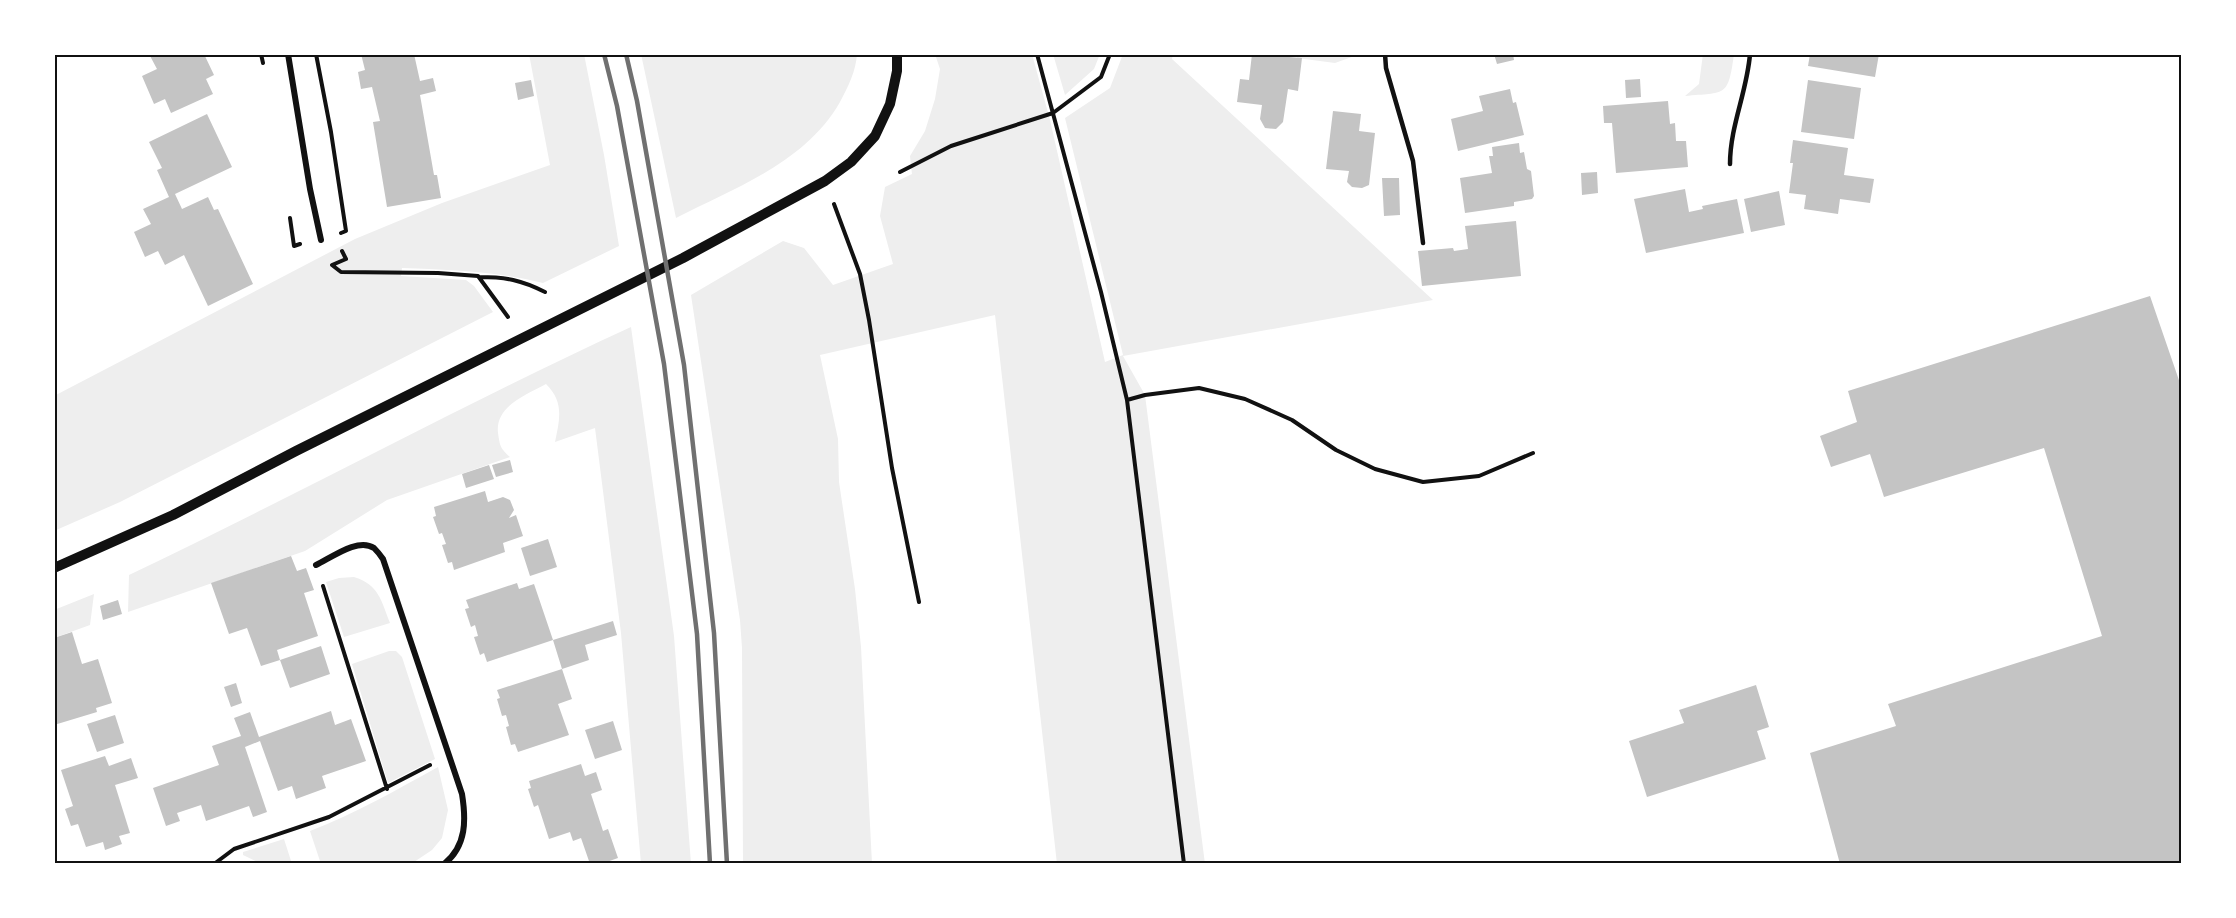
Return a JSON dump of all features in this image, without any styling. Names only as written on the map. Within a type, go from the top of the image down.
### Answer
[{"type":"street","points":[[288,54],[304,139],[310,189],[321,240]]},
{"type":"street","points":[[54,568],[173,515],[683,258],[825,182],[851,162],[875,136],[890,104],[897,71],[897,54]]},
{"type":"street","points":[[316,565],[354,546],[364,544],[374,548],[383,559],[462,794],[466,817],[460,842],[451,859],[444,864]]},
{"type":"lane","points":[[1385,54],[1386,68],[1413,161],[1423,243]]},
{"type":"lane","points":[[1730,164],[1730,143],[1744,94],[1750,54]]},
{"type":"path","points":[[316,54],[346,231],[321,240],[328,257],[341,250],[346,259],[332,266],[341,272],[438,273],[508,278],[526,282],[545,292]]},
{"type":"path","points":[[1037,54],[1101,292],[1127,400],[1184,864]]},
{"type":"path","points":[[900,172],[951,146],[1053,113],[1101,77],[1110,54]]},
{"type":"path","points":[[825,182],[860,274],[892,468],[919,602]]},
{"type":"path","points":[[478,276],[505,312]]},
{"type":"path","points":[[1127,400],[1145,395],[1199,388],[1245,399],[1292,420],[1336,450],[1375,469],[1423,482],[1479,476],[1533,453]]},
{"type":"path","points":[[316,565],[387,789]]},
{"type":"path","points":[[214,864],[234,849],[329,817],[449,755]]},
{"type":"shaded area","points":[[529,54],[584,54],[619,246],[543,283],[455,270],[402,268],[401,276],[466,280],[474,286],[493,312],[120,502],[54,531],[54,396],[355,239],[442,203],[550,165]]},
{"type":"shaded area","points":[[641,54],[857,54],[849,85],[840,102],[808,142],[789,157],[745,184],[676,218]]},
{"type":"shaded area","points":[[935,54],[1032,54],[1050,120],[1105,362],[1123,355],[1065,118],[1110,88],[1123,54],[1173,54],[1172,59],[1433,300],[1123,356],[1145,395],[1205,864],[1057,864],[995,315],[820,355],[838,439],[839,482],[861,647],[872,864],[743,864],[740,620],[691,295],[783,241],[804,248],[833,285],[893,264],[880,216],[885,187],[912,174],[910,156],[925,131],[935,99],[940,69]]},
{"type":"shaded area","points":[[1053,54],[1100,54],[1094,69],[1065,95]]},
{"type":"shaded area","points":[[1298,54],[1360,54],[1335,63],[1297,58]]},
{"type":"shaded area","points":[[1703,54],[1734,54],[1727,86],[1717,93],[1685,96],[1699,84]]},
{"type":"shaded area","points":[[631,327],[674,636],[691,864],[641,864],[621,633],[595,428],[555,442],[559,418],[558,404],[556,397],[546,384],[513,402],[501,416],[498,424],[499,441],[502,449],[510,457],[387,500],[305,551],[128,612],[129,575],[504,387]]},
{"type":"shaded area","points":[[354,577],[369,584],[378,594],[390,623],[344,637],[326,582]]},
{"type":"shaded area","points":[[94,594],[90,625],[54,638],[54,610]]},
{"type":"shaded area","points":[[389,651],[396,651],[402,657],[435,759],[388,783],[352,664]]},
{"type":"shaded area","points":[[438,767],[448,810],[442,838],[432,850],[411,864],[321,864],[310,831],[391,793]]},
{"type":"shaded area","points":[[284,839],[292,864],[262,864],[243,855],[243,852]]},
{"type":"building","points":[[149,54],[204,54],[214,75],[206,79],[213,94],[171,113],[165,99],[154,104],[142,76],[157,69]]},
{"type":"building","points":[[361,54],[414,54],[420,81],[433,78],[436,91],[420,95],[434,175],[437,175],[441,198],[387,207],[373,122],[380,121],[372,87],[361,89],[358,72],[365,70]]},
{"type":"building","points":[[1252,54],[1302,58],[1298,91],[1288,89],[1283,122],[1276,129],[1265,128],[1260,119],[1262,105],[1237,102],[1240,79],[1249,80]]},
{"type":"building","points":[[1494,54],[1513,54],[1514,60],[1497,64]]},
{"type":"building","points":[[1810,54],[1879,54],[1875,77],[1808,66]]},
{"type":"building","points":[[1640,79],[1641,97],[1626,98],[1625,80]]},
{"type":"building","points":[[531,80],[534,96],[518,100],[515,83]]},
{"type":"building","points":[[1808,80],[1861,88],[1854,139],[1801,132]]},
{"type":"building","points":[[1510,89],[1513,103],[1516,102],[1524,135],[1458,151],[1451,119],[1483,111],[1479,96]]},
{"type":"building","points":[[1668,101],[1670,124],[1675,123],[1676,141],[1686,141],[1688,167],[1616,173],[1612,123],[1604,123],[1603,106]]},
{"type":"building","points":[[1333,111],[1361,114],[1359,131],[1375,133],[1369,185],[1362,188],[1352,187],[1347,182],[1349,171],[1326,169]]},
{"type":"building","points":[[207,114],[232,167],[175,194],[182,209],[208,197],[214,210],[218,209],[253,284],[208,306],[184,255],[165,265],[158,251],[145,257],[134,232],[151,224],[143,209],[169,197],[157,170],[162,168],[149,142]]},
{"type":"building","points":[[1793,140],[1848,148],[1844,175],[1874,179],[1870,203],[1840,199],[1838,214],[1804,209],[1806,195],[1789,193]]},
{"type":"building","points":[[1519,143],[1520,153],[1524,152],[1527,169],[1531,171],[1534,196],[1532,199],[1514,202],[1514,206],[1465,213],[1460,178],[1492,173],[1489,156],[1493,156],[1492,147]]},
{"type":"building","points":[[1597,172],[1598,193],[1582,195],[1581,173]]},
{"type":"building","points":[[1382,178],[1399,178],[1400,215],[1384,216]]},
{"type":"building","points":[[1685,189],[1689,212],[1703,209],[1702,206],[1737,199],[1744,233],[1646,253],[1634,199]]},
{"type":"building","points":[[1779,191],[1785,225],[1751,232],[1744,199]]},
{"type":"building","points":[[1516,221],[1521,276],[1422,286],[1418,251],[1468,249],[1465,226]]},
{"type":"building","points":[[2150,296],[2182,389],[2182,864],[1840,864],[1810,753],[1896,726],[1888,704],[2102,636],[2044,448],[1884,497],[1870,454],[1831,467],[1820,436],[1857,422],[1848,391]]},
{"type":"building","points":[[510,460],[513,472],[496,477],[492,465]]},
{"type":"building","points":[[489,465],[494,479],[466,488],[462,474]]},
{"type":"building","points":[[485,491],[488,502],[503,497],[510,500],[514,510],[509,518],[516,515],[523,536],[503,543],[505,552],[454,570],[452,562],[448,563],[442,545],[446,544],[442,533],[439,534],[433,517],[436,516],[434,507]]},
{"type":"building","points":[[548,539],[557,567],[530,576],[521,548]]},
{"type":"building","points":[[291,556],[297,571],[306,568],[314,590],[304,593],[318,636],[277,650],[280,660],[261,666],[247,628],[229,634],[211,583]]},
{"type":"building","points":[[517,583],[519,589],[534,584],[553,640],[487,662],[484,653],[480,655],[474,637],[478,636],[475,625],[471,627],[465,609],[469,608],[466,600]]},
{"type":"building","points":[[118,600],[122,614],[103,620],[100,606]]},
{"type":"building","points":[[613,621],[617,635],[585,645],[589,660],[562,669],[553,640]]},
{"type":"building","points":[[72,632],[82,664],[98,659],[112,703],[96,708],[97,712],[54,725],[54,638]]},
{"type":"building","points":[[321,646],[330,674],[290,688],[280,660]]},
{"type":"building","points":[[562,669],[572,699],[558,704],[569,735],[518,752],[515,744],[511,745],[506,727],[509,726],[506,715],[502,716],[497,690]]},
{"type":"building","points":[[236,683],[242,703],[231,707],[224,687]]},
{"type":"building","points":[[1756,685],[1769,727],[1757,731],[1766,759],[1647,797],[1629,741],[1684,723],[1679,710]]},
{"type":"building","points":[[331,711],[335,725],[351,719],[366,761],[322,776],[326,788],[296,799],[292,786],[278,791],[260,741],[245,747],[267,812],[253,817],[249,806],[206,821],[201,805],[177,813],[180,821],[166,826],[153,788],[219,765],[212,746],[241,736],[234,718],[250,712],[259,737]]},
{"type":"building","points":[[115,715],[124,743],[97,752],[87,724]]},
{"type":"building","points":[[613,721],[622,750],[595,759],[585,730]]},
{"type":"building","points":[[105,756],[109,766],[131,758],[138,778],[115,785],[130,833],[119,836],[122,844],[105,850],[103,842],[86,847],[78,824],[71,826],[65,809],[73,806],[61,770]]},
{"type":"building","points":[[581,764],[585,776],[596,772],[602,790],[591,794],[603,831],[608,829],[618,858],[601,864],[590,864],[581,838],[573,841],[570,832],[549,839],[538,805],[534,807],[528,789],[531,788],[529,781]]},
{"type":"railway","points":[[604,54],[617,106],[664,364],[697,634],[710,864]]},
{"type":"railway","points":[[626,54],[637,101],[684,365],[714,633],[727,864]]}]
